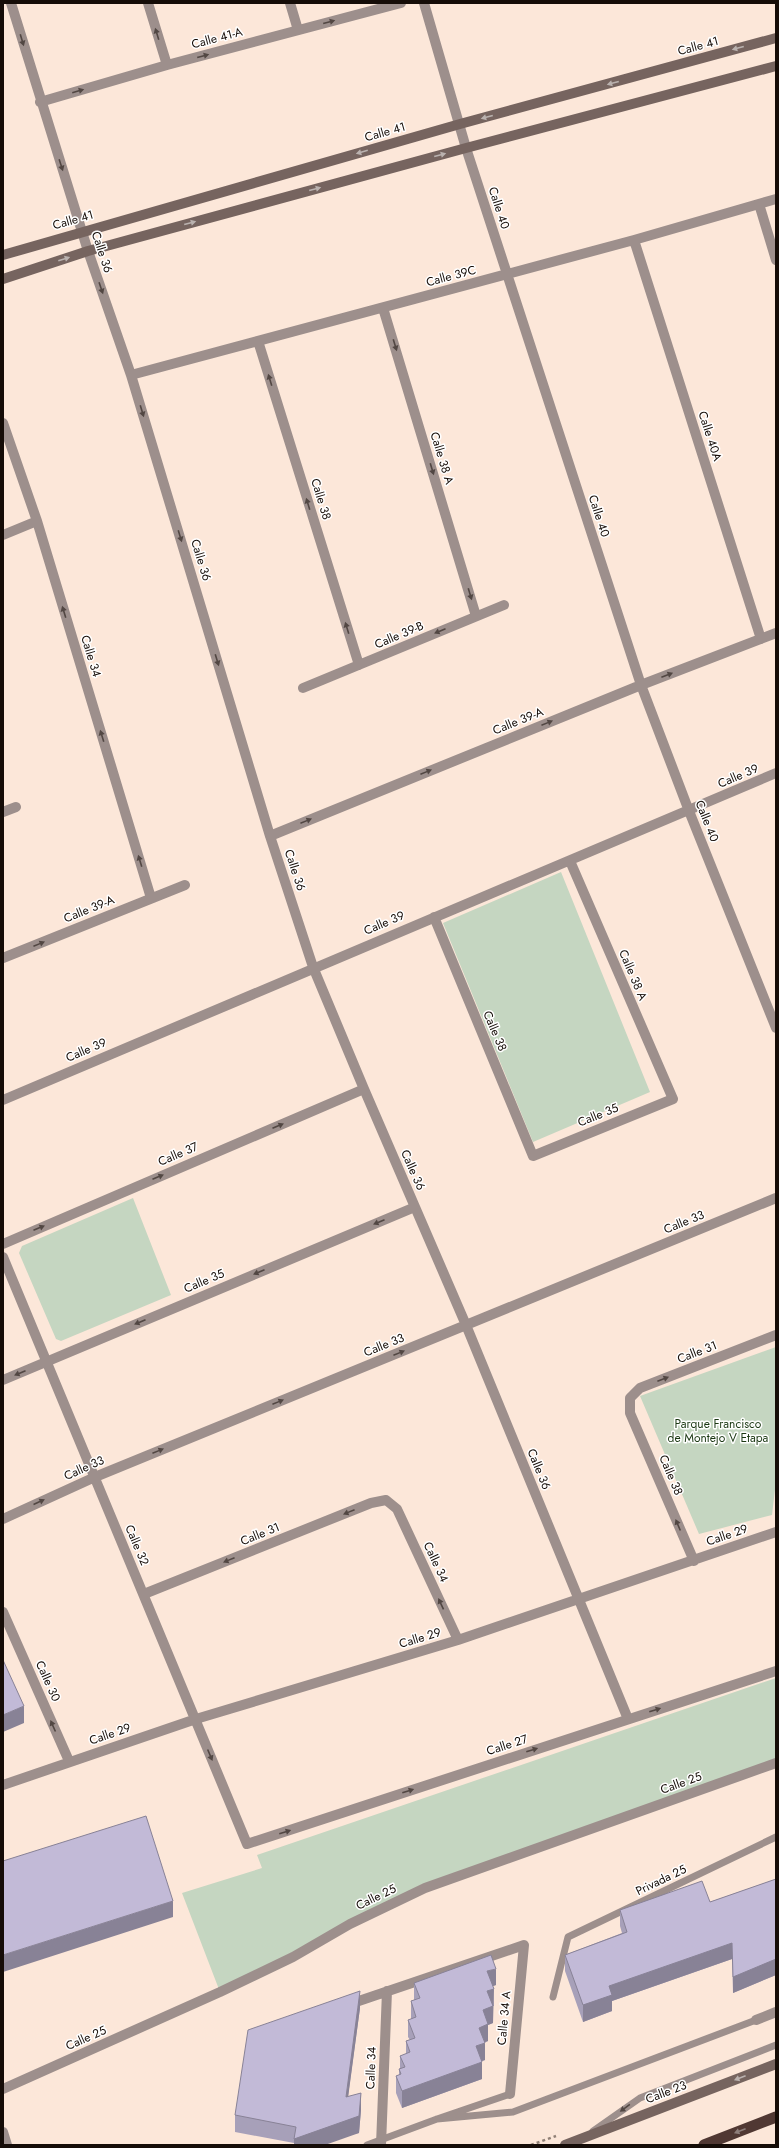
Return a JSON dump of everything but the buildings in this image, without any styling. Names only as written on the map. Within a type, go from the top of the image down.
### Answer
[{"type":"highway","points":[[704,2145],[776,2117]]},
{"type":"main road","name":"Calle 41","points":[[3,255],[82,231],[460,124],[776,38]]},
{"type":"main road","points":[[3,279],[88,251],[466,148],[776,66]]},
{"type":"main road","name":"Calle 23","points":[[565,2145],[776,2064]]},
{"type":"street","name":"Calle 36","points":[[11,3],[40,102],[88,251],[131,375],[270,836],[313,967],[466,1325],[628,1719]]},
{"type":"street","points":[[148,3],[167,65]]},
{"type":"street","points":[[290,3],[298,30]]},
{"type":"street","name":"Calle 41-A","points":[[40,102],[167,65],[402,3]]},
{"type":"street","name":"Calle 40","points":[[424,3],[466,148],[641,685],[688,811],[776,1028]]},
{"type":"street","name":"Calle 39C","points":[[131,375],[507,275],[776,199]]},
{"type":"street","points":[[759,204],[776,260]]},
{"type":"street","name":"Calle 40A","points":[[634,240],[761,639]]},
{"type":"street","name":"Calle 38 A","points":[[384,308],[476,616]]},
{"type":"street","name":"Calle 38","points":[[258,341],[359,665]]},
{"type":"street","name":"Calle 34","points":[[4,429],[36,521],[152,898]]},
{"type":"street","points":[[3,535],[36,521]]},
{"type":"street","name":"Calle 39-B","points":[[303,688],[504,605]]},
{"type":"street","name":"Calle 39-A","points":[[270,836],[641,685],[776,633]]},
{"type":"street","name":"Calle 39","points":[[3,1100],[313,967],[776,774]]},
{"type":"street","points":[[3,812],[16,807]]},
{"type":"street","name":"Calle 38 A","points":[[570,861],[672,1099]]},
{"type":"street","name":"Calle 39-A","points":[[3,958],[185,885]]},
{"type":"street","name":"Calle 38","points":[[434,917],[533,1156]]},
{"type":"street","name":"Calle 37","points":[[3,1244],[364,1089]]},
{"type":"street","name":"Calle 35","points":[[533,1156],[672,1099]]},
{"type":"street","name":"Calle 33","points":[[3,1518],[95,1477],[776,1198]]},
{"type":"street","name":"Calle 35","points":[[3,1380],[415,1207]]},
{"type":"street","name":"Calle 32","points":[[3,1257],[247,1844]]},
{"type":"street","name":"Calle 31","points":[[630,1398],[640,1388],[776,1335]]},
{"type":"street","name":"Calle 38","points":[[630,1398],[630,1413],[694,1560]]},
{"type":"street","name":"Calle 34","points":[[386,1500],[397,1509],[458,1640]]},
{"type":"street","name":"Calle 31","points":[[144,1594],[371,1503],[386,1500]]},
{"type":"street","name":"Calle 29","points":[[3,1784],[196,1719],[458,1640],[776,1532]]},
{"type":"street","name":"Calle 30","points":[[3,1612],[69,1761]]},
{"type":"street","name":"Calle 27","points":[[247,1844],[776,1672]]},
{"type":"street","name":"Calle 25","points":[[3,2089],[220,1992],[292,1957],[350,1924],[425,1888],[776,1763]]},
{"type":"street","name":"Calle 34 A","points":[[387,1991],[524,1945],[510,2094]]},
{"type":"street","points":[[336,2009],[387,1991]]},
{"type":"street","name":"Calle 34","points":[[381,2142],[387,1991]]},
{"type":"street","points":[[756,2020],[776,2012]]},
{"type":"street","points":[[3,2132],[7,2145]]},
{"type":"lane","name":"Privada 25","points":[[553,1997],[568,1937],[776,1837]]},
{"type":"lane","points":[[437,2119],[513,2112],[756,2020]]},
{"type":"lane","points":[[585,2137],[640,2098],[776,2045]]},
{"type":"lane","points":[[367,2145],[381,2142],[437,2119],[510,2094]]},
{"type":"green space","points":[[561,872],[650,1092],[533,1142],[443,923]]},
{"type":"green space","points":[[133,1198],[171,1295],[61,1341],[56,1339],[19,1253],[22,1246]]},
{"type":"green space","name":"Parque Francisco de Montejo V Etapa","points":[[776,1347],[776,1481],[772,1515],[699,1534],[640,1396]]},
{"type":"green space","points":[[776,1678],[776,1760],[421,1885],[220,1992],[182,1893],[262,1868],[257,1855]]}]
